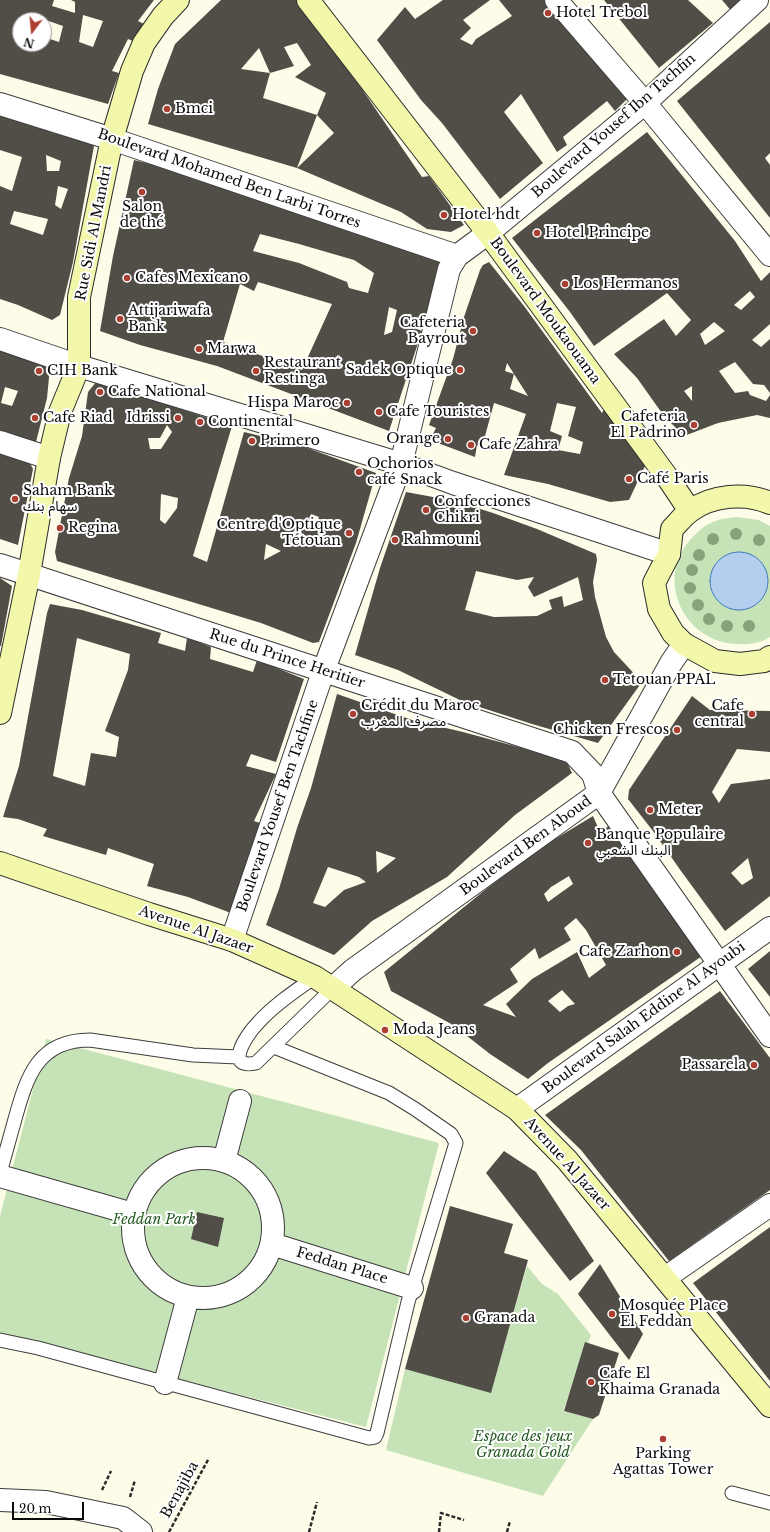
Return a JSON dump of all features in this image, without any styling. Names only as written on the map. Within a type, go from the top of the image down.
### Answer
[{"type":"main road","name":"Rue Sidi Al Mandri","points":[[0,713],[29,574],[49,458],[60,412],[78,366],[79,297],[112,139],[132,72],[144,42],[163,16],[178,0]]},
{"type":"main road","name":"Boulevard Moukaouama","points":[[308,0],[488,233],[690,511]]},
{"type":"main road","points":[[770,503],[760,499],[736,496],[712,500],[690,511],[672,529],[669,554],[654,583],[659,610],[673,633],[684,644],[716,661],[740,664],[764,661],[770,658]]},
{"type":"main road","name":"Avenue Al Jazaer","points":[[0,862],[149,914],[232,940],[323,983],[517,1109],[567,1160],[770,1406]]},
{"type":"street","points":[[556,0],[645,103],[770,255]]},
{"type":"street","name":"Boulevard Yousef Ibn Tachfin","points":[[457,256],[488,233],[645,103],[757,0]]},
{"type":"street","name":"Boulevard Mohamed Ben Larbi Torres","points":[[0,104],[112,139],[457,256]]},
{"type":"street","name":"Boulevard Yousef Ben Tachfine","points":[[232,940],[324,672],[401,464],[449,270],[457,256]]},
{"type":"street","points":[[0,339],[78,366],[401,464],[453,483],[669,554]]},
{"type":"street","points":[[0,442],[49,458]]},
{"type":"street","name":"Rue du Prince Heritier","points":[[0,565],[572,752],[593,774],[599,794],[770,1036]]},
{"type":"street","name":"Boulevard Ben Aboud","points":[[323,983],[353,970],[599,794],[671,664],[684,644]]},
{"type":"street","name":"Boulevard Salah Eddine Al Ayoubi","points":[[517,1109],[770,928]]},
{"type":"street","points":[[224,1161],[240,1101]]},
{"type":"street","points":[[200,1157],[224,1161],[243,1170],[258,1184],[269,1203],[274,1223],[272,1244],[264,1265],[250,1282],[231,1293],[210,1299],[188,1297],[167,1290],[150,1276],[138,1257],[132,1236],[133,1214],[141,1192],[157,1174],[177,1162],[200,1157]]},
{"type":"street","points":[[0,1176],[133,1214]]},
{"type":"street","points":[[665,1278],[770,1205]]},
{"type":"street","name":"Feddan Place","points":[[272,1244],[412,1288]]},
{"type":"street","points":[[165,1383],[188,1297]]},
{"type":"street","points":[[0,1500],[46,1502],[123,1518],[142,1532]]},
{"type":"lane","points":[[0,1173],[23,1089],[39,1062],[52,1049],[80,1040],[90,1040],[194,1055],[238,1057],[246,1064],[256,1063],[274,1047],[323,983]]},
{"type":"lane","points":[[238,1057],[244,1040],[257,1023],[291,994],[323,983]]},
{"type":"lane","points":[[0,1340],[38,1348],[369,1438],[375,1437],[412,1288],[456,1143],[451,1134],[389,1093],[274,1047]]},
{"type":"lane","points":[[732,1493],[770,1503]]},
{"type":"path","name":"Benajiba","points":[[169,1532],[209,1458]]},
{"type":"path","points":[[309,1532],[317,1502]]},
{"type":"path","points":[[439,1532],[441,1513],[464,1520]]},
{"type":"path","points":[[507,1532],[510,1521]]},
{"type":"green space","points":[[737,517],[759,520],[770,526],[770,637],[763,641],[750,644],[719,641],[703,633],[690,622],[681,608],[676,591],[675,574],[679,557],[689,541],[704,527],[712,522]],"holes":[[[738,552],[748,554],[734,609],[721,603],[713,594],[710,585],[728,554]]]},
{"type":"green space","name":"Feddan Park","points":[[46,1039],[439,1143],[366,1427],[0,1333],[0,1216]]},
{"type":"green space","name":"Espace des jeux Granada Gold","points":[[527,1266],[542,1284],[558,1294],[591,1335],[563,1411],[593,1419],[543,1496],[386,1450],[405,1369],[491,1392]]},
{"type":"water","points":[[739,552],[755,557],[763,565],[768,581],[763,597],[755,605],[739,610],[723,605],[715,597],[710,581],[715,565],[723,557]]},
{"type":"building","points":[[0,0],[54,0],[52,6],[75,13],[75,2],[71,0],[154,0],[138,21],[146,25],[133,41],[128,39],[112,71],[119,73],[108,104],[0,74]],"holes":[[[83,15],[103,21],[93,47],[79,42]]]},
{"type":"building","points":[[221,0],[297,0],[340,57],[422,177],[429,176],[464,225],[451,232],[427,229],[401,212],[297,168],[148,124],[158,89],[175,44]],"holes":[[[297,43],[311,65],[295,77],[326,93],[317,115],[263,98],[270,73],[294,66],[284,47]],[[259,48],[270,73],[241,69]],[[317,115],[334,133],[297,168]]]},
{"type":"building","points":[[443,0],[490,0],[463,20],[471,28],[460,39],[472,45],[476,39],[512,16],[499,0],[547,0],[627,99],[615,111],[607,101],[563,137],[567,145],[557,152],[521,94],[504,112],[543,163],[500,199],[442,123],[421,100],[377,40],[405,7],[415,19]]},
{"type":"building","points":[[604,0],[688,0],[713,23],[659,68]]},
{"type":"building","points":[[722,0],[746,0],[733,13]]},
{"type":"building","points":[[770,22],[770,153],[765,158],[770,165],[770,218],[677,101]]},
{"type":"building","points":[[0,112],[53,133],[82,139],[94,146],[73,262],[60,315],[52,320],[0,299],[0,186],[12,191],[22,157],[0,150]],"holes":[[[46,155],[61,161],[59,171],[47,171]],[[58,186],[68,189],[61,209],[55,205]],[[14,211],[48,219],[43,235],[10,224]]]},
{"type":"building","points":[[647,132],[735,241],[761,281],[770,272],[770,324],[752,340],[761,347],[770,339],[770,393],[764,385],[753,384],[735,362],[719,371],[735,393],[748,391],[750,395],[766,401],[770,395],[770,418],[757,415],[718,423],[684,436],[664,416],[637,378],[614,354],[664,319],[676,336],[691,320],[667,293],[594,346],[570,312],[512,238]],"holes":[[[750,291],[755,297],[741,310],[734,305]],[[714,322],[725,331],[705,345],[700,334]],[[692,386],[692,401],[684,391]]]},
{"type":"building","points":[[134,160],[184,172],[447,261],[425,321],[415,318],[412,327],[422,331],[389,431],[217,366],[140,345],[100,331],[113,256]],"holes":[[[260,234],[354,260],[374,273],[368,293],[349,288],[347,282],[299,263],[253,251]],[[258,282],[332,304],[302,370],[223,342],[240,284],[254,291]],[[389,307],[397,310],[392,332],[384,335]]]},
{"type":"building","points":[[489,262],[524,306],[602,413],[607,405],[645,466],[629,500],[610,502],[548,484],[504,475],[526,414],[494,403],[482,447],[477,445],[475,457],[430,440],[436,428],[429,425],[453,359],[464,317],[483,265]],"holes":[[[507,363],[514,374],[505,371]],[[514,374],[528,396],[510,389]],[[557,403],[576,407],[568,436],[583,442],[580,454],[558,450],[562,436],[550,431]]]},
{"type":"building","points":[[0,346],[50,367],[47,398],[36,442],[0,430]],"holes":[[[5,387],[18,391],[12,406],[1,403]]]},
{"type":"building","points":[[97,381],[232,426],[193,556],[207,562],[244,432],[302,446],[376,473],[356,543],[319,642],[313,643],[261,623],[57,561],[55,552],[69,478],[82,436],[88,392]],"holes":[[[167,425],[172,432],[161,449],[150,449],[148,438],[160,438]],[[161,494],[178,498],[177,508],[165,524],[160,520]],[[311,514],[319,517],[314,531],[308,527]],[[266,544],[281,551],[264,560]]]},
{"type":"building","points":[[0,450],[29,461],[33,469],[18,545],[0,539]]},
{"type":"building","points":[[406,492],[455,501],[493,513],[537,529],[596,554],[597,560],[593,582],[595,597],[606,637],[614,652],[642,682],[598,743],[464,702],[398,670],[355,655],[380,568]],"holes":[[[476,571],[517,580],[534,577],[528,587],[534,597],[578,577],[583,600],[564,607],[562,596],[549,600],[552,609],[537,616],[494,617],[465,610]]]},
{"type":"building","points":[[0,578],[12,586],[1,646],[0,646]]},
{"type":"building","points":[[50,604],[82,610],[161,633],[158,643],[185,651],[187,638],[211,647],[210,659],[253,672],[257,660],[304,679],[276,762],[251,754],[246,766],[276,774],[254,821],[263,824],[231,913],[188,897],[147,886],[154,864],[108,848],[106,855],[43,836],[47,829],[18,819],[3,817],[19,766],[47,613]],"holes":[[[77,638],[130,654],[128,670],[105,731],[119,737],[116,757],[91,753],[85,786],[53,776]]]},
{"type":"building","points":[[337,694],[412,720],[463,732],[566,760],[572,773],[515,815],[447,877],[372,921],[334,955],[266,925],[311,788]],"holes":[[[376,851],[396,858],[377,873]],[[328,867],[359,877],[366,882],[344,890],[325,907],[313,903]]]},
{"type":"building","points":[[692,696],[710,710],[770,711],[770,752],[737,749],[712,792],[719,803],[731,784],[770,779],[770,896],[725,931],[628,799],[629,790]],"holes":[[[748,858],[753,878],[742,885],[731,873]]]},
{"type":"building","points":[[593,816],[600,832],[614,822],[702,956],[548,1063],[528,1079],[490,1054],[453,1025],[391,991],[384,972],[527,856]],"holes":[[[569,876],[573,884],[548,902],[544,894],[551,887]],[[576,918],[586,930],[606,965],[589,978],[577,952],[532,979],[506,1004],[516,1017],[483,1005],[518,982],[510,969],[535,948],[539,959],[571,940],[564,928]],[[562,990],[575,1004],[568,1006],[560,1012],[548,1001]]]},
{"type":"building","points":[[770,951],[770,997],[748,969]]},
{"type":"building","points":[[720,991],[770,1058],[770,1190],[669,1261],[581,1150],[545,1115]]},
{"type":"building","points":[[504,1151],[536,1172],[594,1261],[570,1281],[486,1173]]},
{"type":"building","name":"Granada","points":[[450,1206],[513,1224],[504,1253],[528,1260],[491,1393],[405,1369]]},
{"type":"building","points":[[197,1212],[224,1218],[218,1247],[191,1239]]},
{"type":"building","points":[[770,1227],[770,1381],[693,1283]]},
{"type":"building","name":"Mosquée Place El Feddan","points":[[600,1264],[643,1334],[629,1360],[578,1294]]},
{"type":"building","name":"Cafe El Khaima Granada","points":[[585,1342],[619,1353],[599,1415],[593,1419],[564,1411]]},
{"type":"place","name":"Hotel Trebol","points":[[548,13]]},
{"type":"place","name":"Bmci","points":[[167,109]]},
{"type":"place","name":"Salon de thé","points":[[142,192]]},
{"type":"place","name":"Hotel hdt","points":[[444,215]]},
{"type":"place","name":"Hotel Principe","points":[[537,233]]},
{"type":"place","name":"Cafes Mexicano","points":[[127,278]]},
{"type":"place","name":"Los Hermanos","points":[[565,284]]},
{"type":"place","name":"Attijariwafa Bank","points":[[120,319]]},
{"type":"place","name":"Cafeteria Bayrout","points":[[473,331]]},
{"type":"place","name":"Marwa","points":[[199,349]]},
{"type":"place","name":"Sadek Optique","points":[[460,370]]},
{"type":"place","name":"CIH Bank","points":[[39,371]]},
{"type":"place","name":"Restaurant Restinga","points":[[256,371]]},
{"type":"place","name":"Cafe National","points":[[100,392]]},
{"type":"place","name":"Hispa Maroc","points":[[347,403]]},
{"type":"place","name":"Cafe Touristes","points":[[379,412]]},
{"type":"place","name":"Cafe Riad","points":[[35,418]]},
{"type":"place","name":"Idrissi","points":[[178,418]]},
{"type":"place","name":"Continental","points":[[200,422]]},
{"type":"place","name":"Cafeteria El Padrino","points":[[694,425]]},
{"type":"place","name":"Orange","points":[[448,439]]},
{"type":"place","name":"Primero","points":[[252,441]]},
{"type":"place","name":"Cafe Zahra","points":[[471,445]]},
{"type":"place","name":"Ochorios café Snack","points":[[359,472]]},
{"type":"place","name":"Café Paris","points":[[629,479]]},
{"type":"place","name":"Saham Bank سهام بنك","points":[[15,499]]},
{"type":"place","name":"Confecciones Chikri","points":[[426,510]]},
{"type":"place","name":"Regina","points":[[60,528]]},
{"type":"place","name":"Centre d'Optique Tétouan","points":[[349,533]]},
{"type":"place","name":"Rahmouni","points":[[395,540]]},
{"type":"place","name":"Tetouan PPAL","points":[[605,680]]},
{"type":"place","name":"Crédit du Maroc مصرف المغرب","points":[[353,714]]},
{"type":"place","name":"Cafe central","points":[[752,714]]},
{"type":"place","name":"Chicken Frescos","points":[[677,730]]},
{"type":"place","name":"Meter","points":[[650,810]]},
{"type":"place","name":"Banque Populaire البنك الشعبي","points":[[588,843]]},
{"type":"place","name":"Cafe Zarhon","points":[[677,952]]},
{"type":"place","name":"Moda Jeans","points":[[385,1030]]},
{"type":"place","name":"Passarela","points":[[754,1065]]},
{"type":"place","name":"Mosquée Place El Feddan","points":[[612,1314]]},
{"type":"place","name":"Granada","points":[[466,1318]]},
{"type":"place","name":"Cafe El Khaima Granada","points":[[591,1382]]},
{"type":"place","name":"Parking Agattas Tower","points":[[663,1439]]}]
